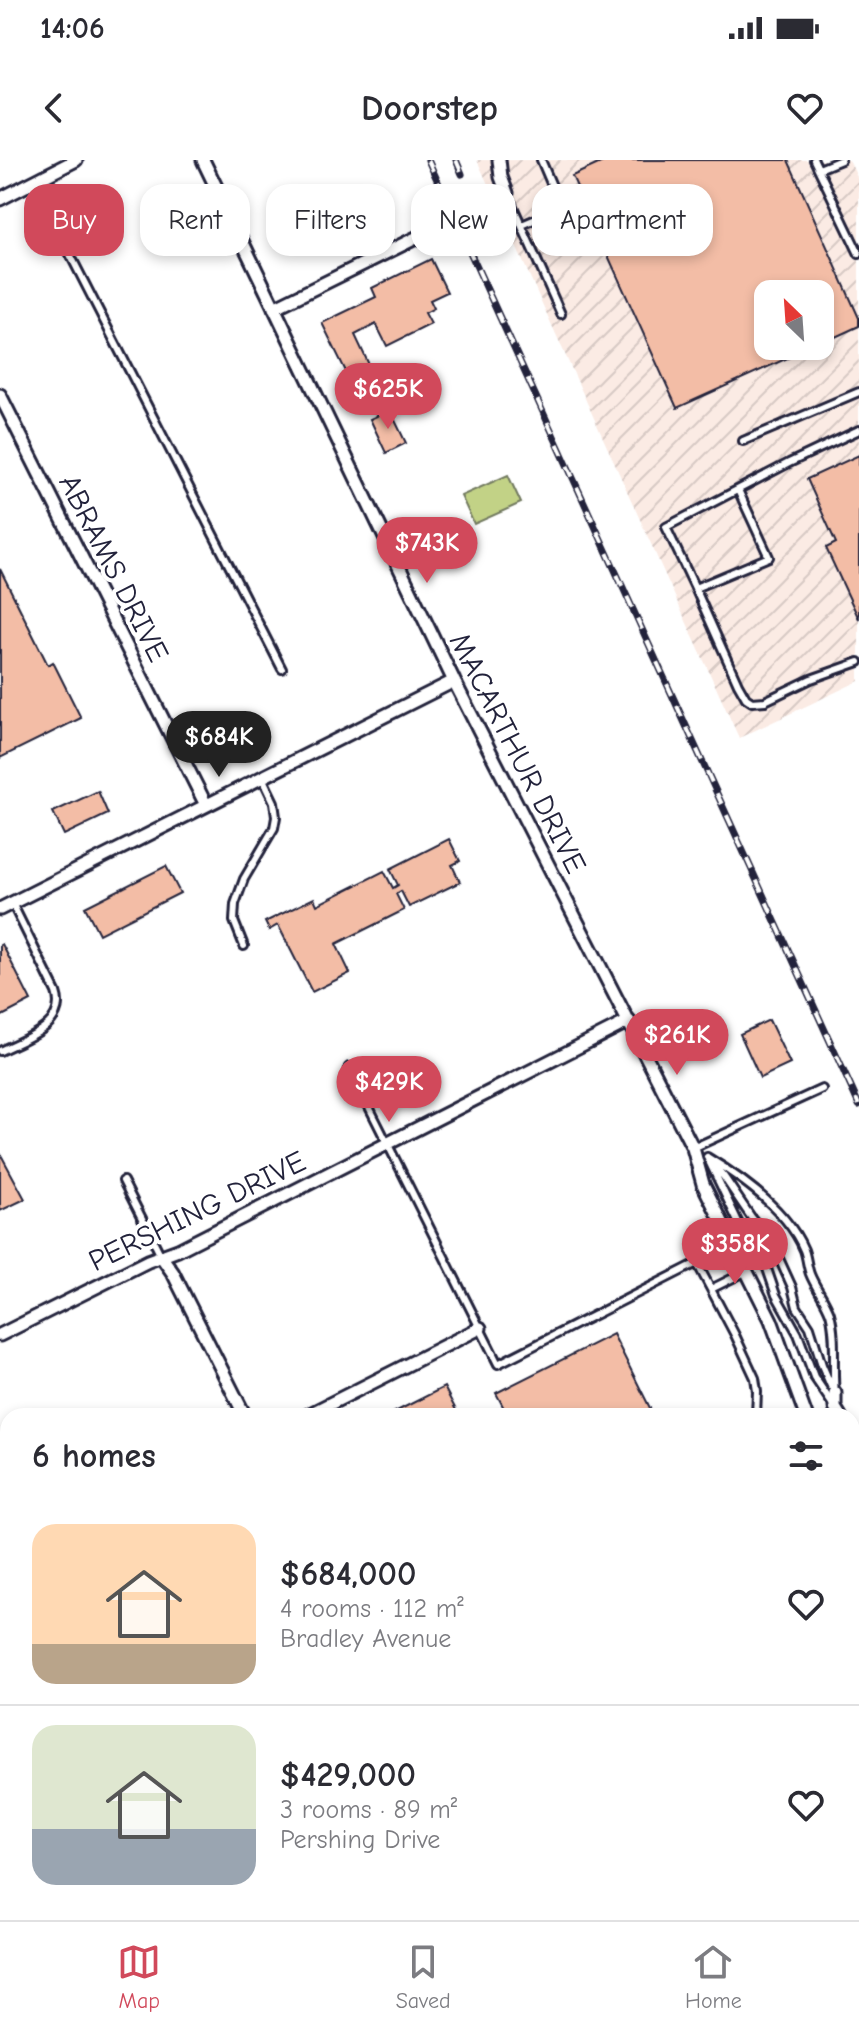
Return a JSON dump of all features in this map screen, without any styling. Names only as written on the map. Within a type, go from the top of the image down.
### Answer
[{"type":"street","points":[[0,199],[76,160]]},
{"type":"street","name":"MACARTHUR DRIVE","points":[[203,160],[454,681],[693,1148],[703,1184],[771,1320],[803,1408]]},
{"type":"street","points":[[499,160],[504,184]]},
{"type":"street","points":[[274,308],[411,240]]},
{"type":"street","name":"ABRAMS DRIVE","points":[[0,395],[206,805]]},
{"type":"street","points":[[0,909],[454,681]]},
{"type":"street","name":"PERSHING DRIVE","points":[[0,1335],[148,1261],[186,1246],[629,1021]]},
{"type":"street","points":[[693,1148],[707,1157]]},
{"type":"street","points":[[161,1256],[173,1273],[241,1408]]},
{"type":"street","points":[[322,1408],[480,1328]]},
{"type":"street","points":[[835,1393],[837,1408]]},
{"type":"lane","points":[[522,225],[552,212],[558,200],[541,160]]},
{"type":"lane","points":[[814,160],[859,254]]},
{"type":"lane","points":[[819,169],[841,160]]},
{"type":"lane","points":[[33,182],[282,669]]},
{"type":"lane","points":[[516,212],[561,314]]},
{"type":"lane","points":[[743,441],[859,392]]},
{"type":"lane","points":[[859,430],[666,527],[746,698],[752,702],[765,701],[811,679],[859,662]]},
{"type":"lane","points":[[695,588],[769,557],[738,490]]},
{"type":"lane","points":[[244,946],[234,921],[239,891],[270,836],[276,817],[274,802],[262,777]]},
{"type":"lane","points":[[0,1051],[42,1030],[52,1022],[59,1004],[12,903]]},
{"type":"lane","points":[[349,1067],[498,1364],[697,1263],[755,1378],[756,1408]]},
{"type":"lane","points":[[693,1148],[822,1089]]},
{"type":"lane","points":[[707,1157],[731,1171],[766,1201],[783,1217],[798,1239],[810,1273],[830,1313],[835,1393]]},
{"type":"lane","points":[[707,1157],[771,1241],[792,1287],[797,1307],[810,1327],[835,1393]]},
{"type":"lane","points":[[707,1157],[740,1226],[764,1260],[776,1295],[798,1334],[814,1377],[835,1408]]},
{"type":"lane","points":[[123,1181],[161,1256]]},
{"type":"lane","points":[[711,1289],[747,1271]]},
{"type":"shaded area","points":[[477,160],[849,160],[859,181],[859,681],[739,738],[516,246],[516,184],[488,184]]},
{"type":"green space","points":[[508,475],[521,503],[474,524],[461,496]]},
{"type":"building","points":[[607,160],[788,160],[859,318],[859,326],[834,338],[834,280],[754,280],[754,360],[783,360],[677,408],[608,256],[713,256],[713,184],[576,184],[572,176]]},
{"type":"building","points":[[431,259],[447,292],[430,300],[434,308],[425,313],[431,324],[387,346],[376,324],[355,335],[380,388],[359,398],[322,323],[376,297],[372,288]]},
{"type":"building","points":[[390,410],[406,443],[386,453],[370,419]]},
{"type":"building","points":[[859,455],[859,619],[826,548],[836,543],[807,479]]},
{"type":"building","points":[[0,569],[48,665],[53,662],[81,718],[0,758]]},
{"type":"building","points":[[98,791],[108,814],[64,835],[53,812]]},
{"type":"building","points":[[449,839],[460,861],[452,865],[460,882],[409,907],[401,891],[396,894],[404,910],[336,944],[350,973],[312,992],[278,925],[269,930],[265,922],[314,898],[317,905],[384,871],[393,888],[398,885],[390,869]]},
{"type":"building","points":[[166,866],[180,893],[99,934],[85,907]]},
{"type":"building","points":[[0,945],[31,1001],[0,1017]]},
{"type":"building","points":[[769,1020],[790,1064],[760,1078],[740,1034]]},
{"type":"building","points":[[0,1153],[25,1199],[0,1211]]},
{"type":"building","points":[[613,1334],[650,1408],[504,1408],[496,1393]]},
{"type":"building","points":[[444,1387],[455,1408],[403,1408]]},
{"type":"railway","points":[[428,160],[859,1105]]},
{"type":"railway","points":[[456,160],[462,174]]}]
